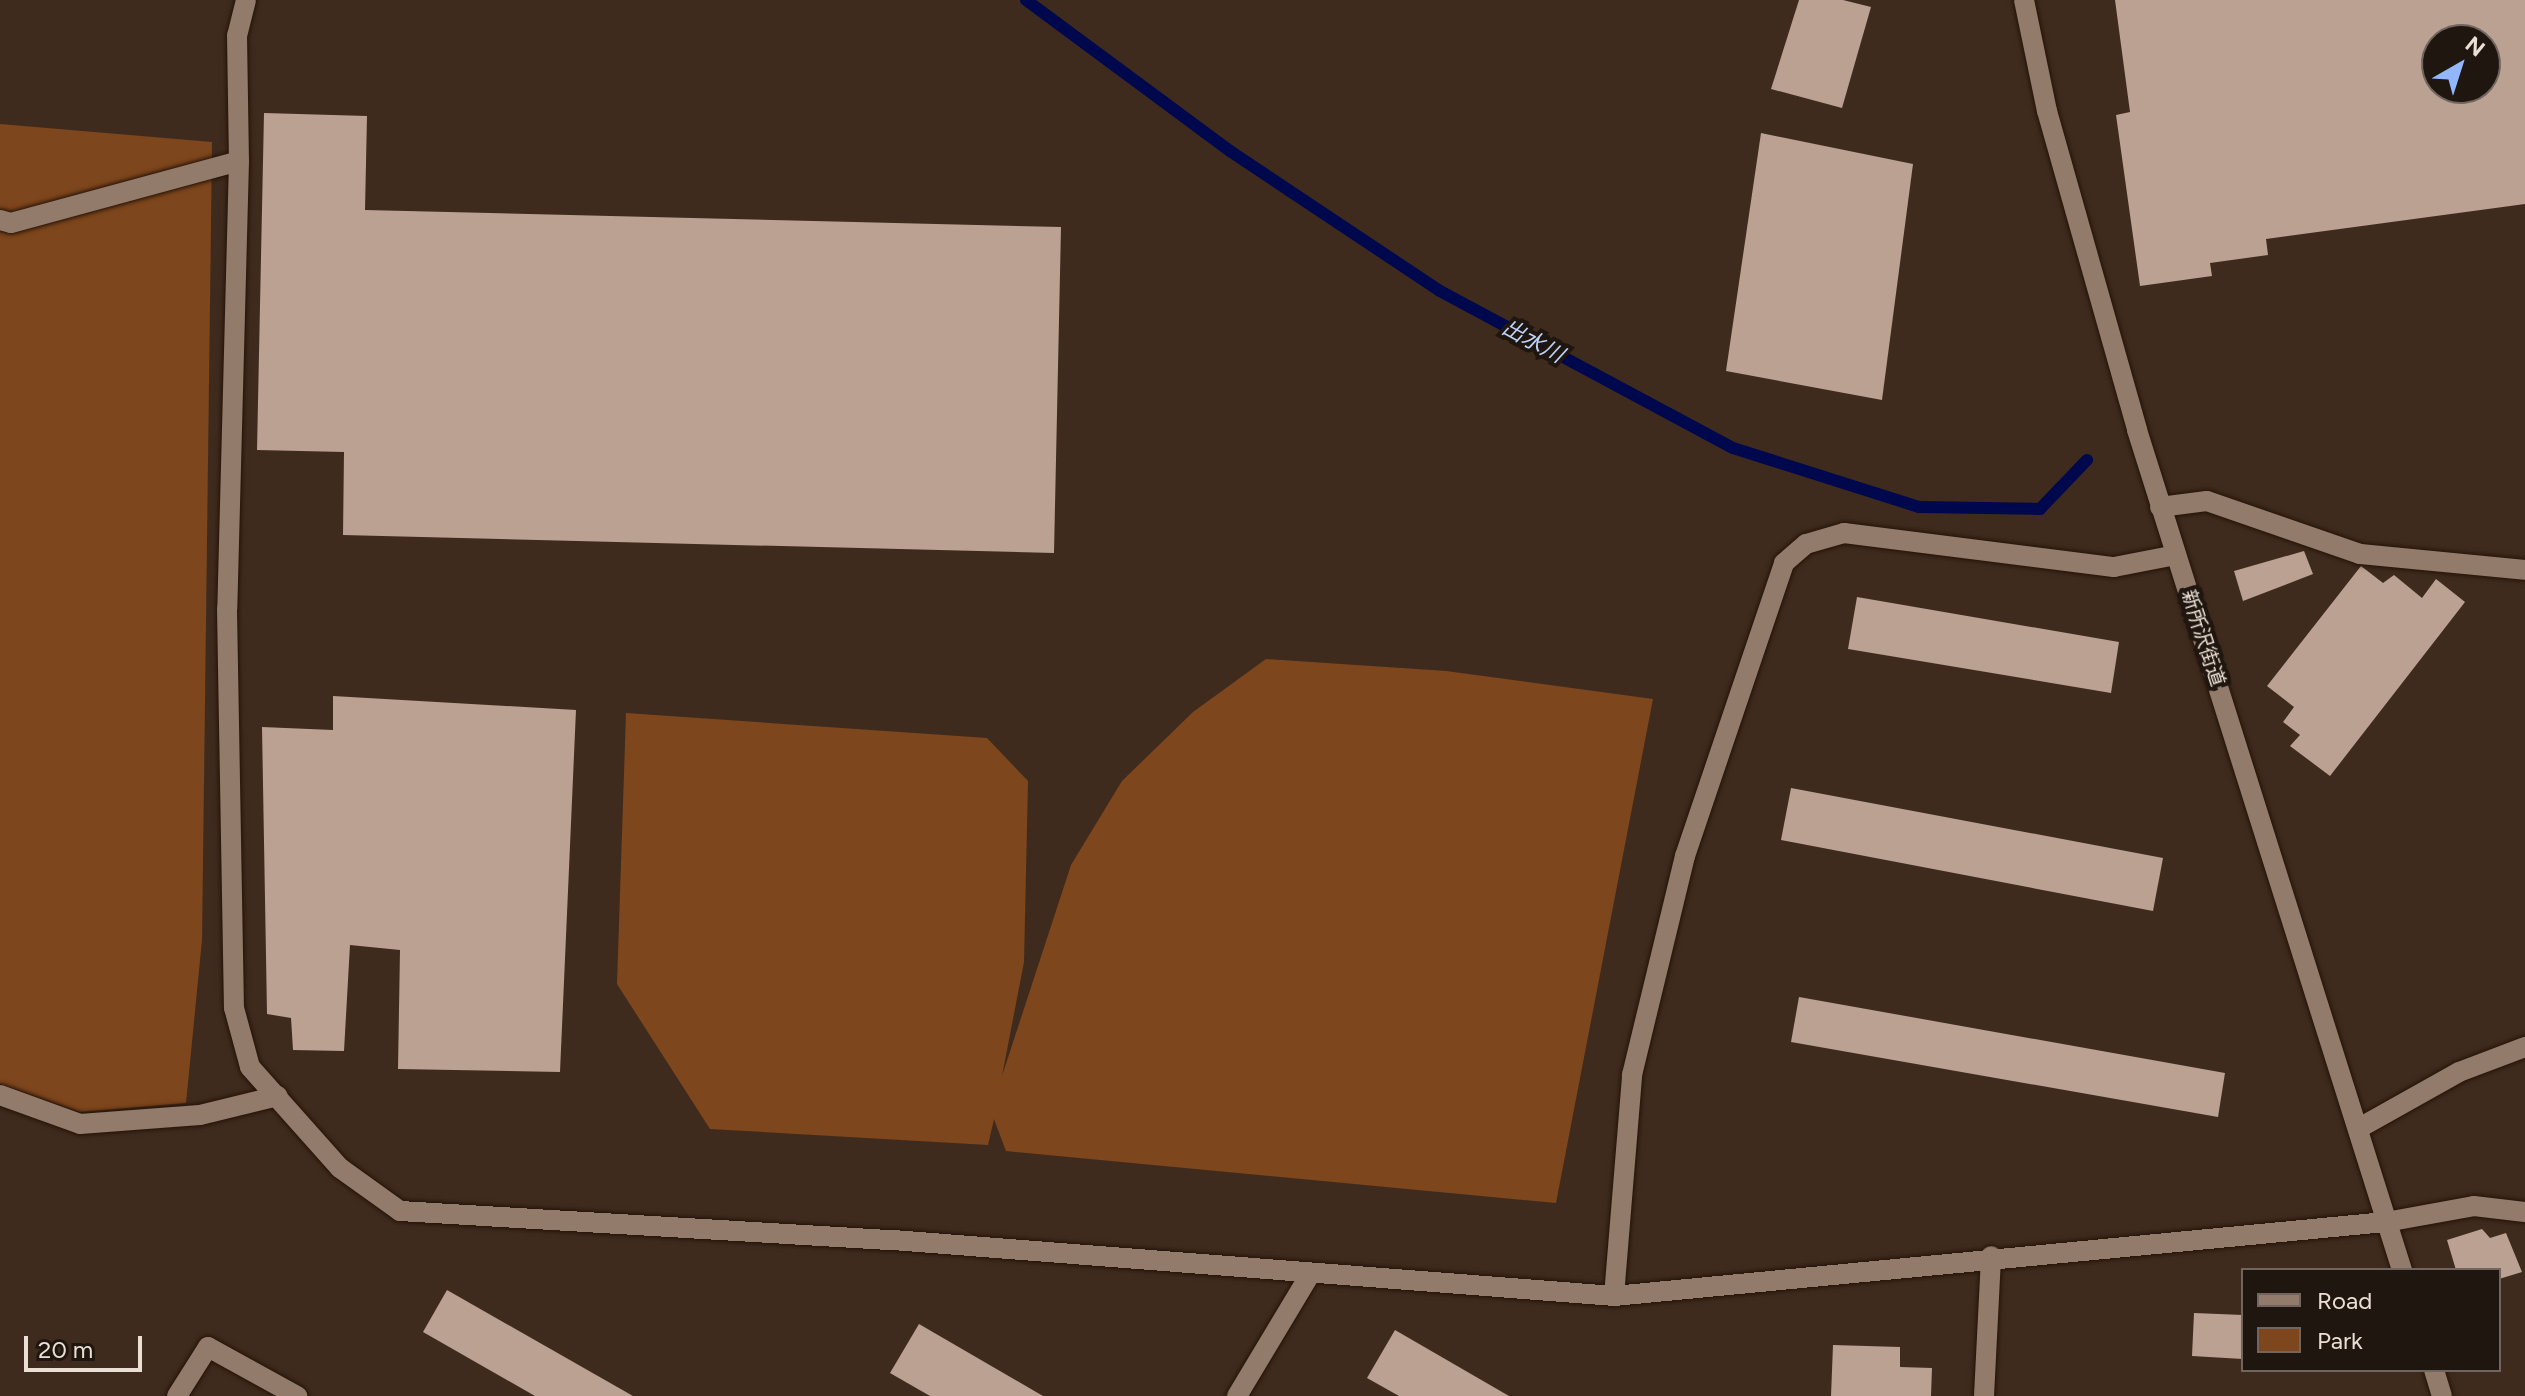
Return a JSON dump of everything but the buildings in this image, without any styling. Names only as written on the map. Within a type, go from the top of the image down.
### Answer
[{"type":"street","points":[[246,0],[237,35],[239,161],[227,609],[234,1008],[250,1067],[340,1168],[400,1211],[893,1240],[1309,1276],[1614,1296],[1991,1256],[2386,1222],[2474,1206],[2525,1212]]},
{"type":"street","name":"新所沢街道","points":[[2024,0],[2091,277],[2160,507],[2361,1127],[2401,1268]]},
{"type":"street","points":[[0,220],[11,223],[239,161]]},
{"type":"street","points":[[2160,507],[2207,501],[2360,554],[2525,570]]},
{"type":"street","points":[[1614,1296],[1632,1075],[1685,856],[1784,563],[1806,544],[1844,533],[2114,567],[2176,555]]},
{"type":"street","points":[[2361,1127],[2459,1072],[2525,1047]]},
{"type":"street","points":[[0,1095],[80,1124],[200,1115],[278,1096]]},
{"type":"street","points":[[1984,1396],[1991,1256]]},
{"type":"street","points":[[1237,1396],[1309,1276]]},
{"type":"street","points":[[177,1396],[208,1347],[297,1396]]},
{"type":"street","points":[[2435,1372],[2442,1396]]},
{"type":"green space","points":[[0,124],[212,142],[202,940],[186,1103],[80,1112],[0,1084]]},
{"type":"green space","points":[[1266,659],[1446,671],[1653,699],[1556,1203],[1006,1151],[994,1119],[988,1145],[710,1129],[617,984],[626,713],[987,738],[1028,781],[1024,962],[1002,1076],[1071,865],[1122,781],[1193,712]]},
{"type":"waterway","name":"出水川","points":[[1026,0],[1230,151],[1440,291],[1733,448],[1919,507],[2040,509],[2087,460]]}]
